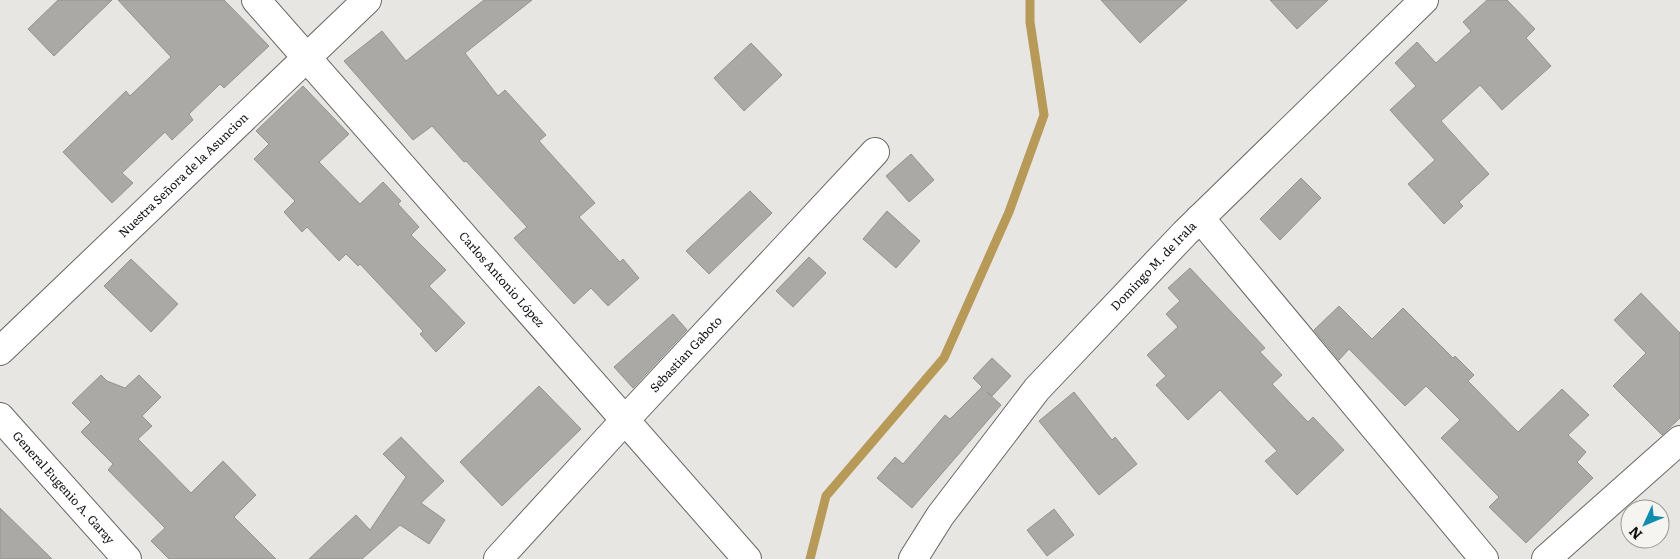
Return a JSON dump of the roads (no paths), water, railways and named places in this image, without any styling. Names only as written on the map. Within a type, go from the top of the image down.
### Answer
[{"type":"street","name":"Carlos Antonio López","points":[[256,0],[747,559]]},
{"type":"street","name":"Nuestra Señora de la Asuncion","points":[[0,351],[367,0]]},
{"type":"street","name":"Domingo M. de Irala","points":[[913,559],[940,516],[1037,389],[1200,218],[1424,0]]},
{"type":"street","name":"Sebastian Gaboto","points":[[498,559],[875,152]]},
{"type":"street","points":[[1200,218],[1484,559]]},
{"type":"street","name":"General Eugenio A. Garay","points":[[0,417],[127,559]]},
{"type":"street","points":[[1546,559],[1680,440]]},
{"type":"waterway","points":[[810,559],[826,496],[944,358],[1009,212],[1044,115],[1030,22],[1030,0]]}]
